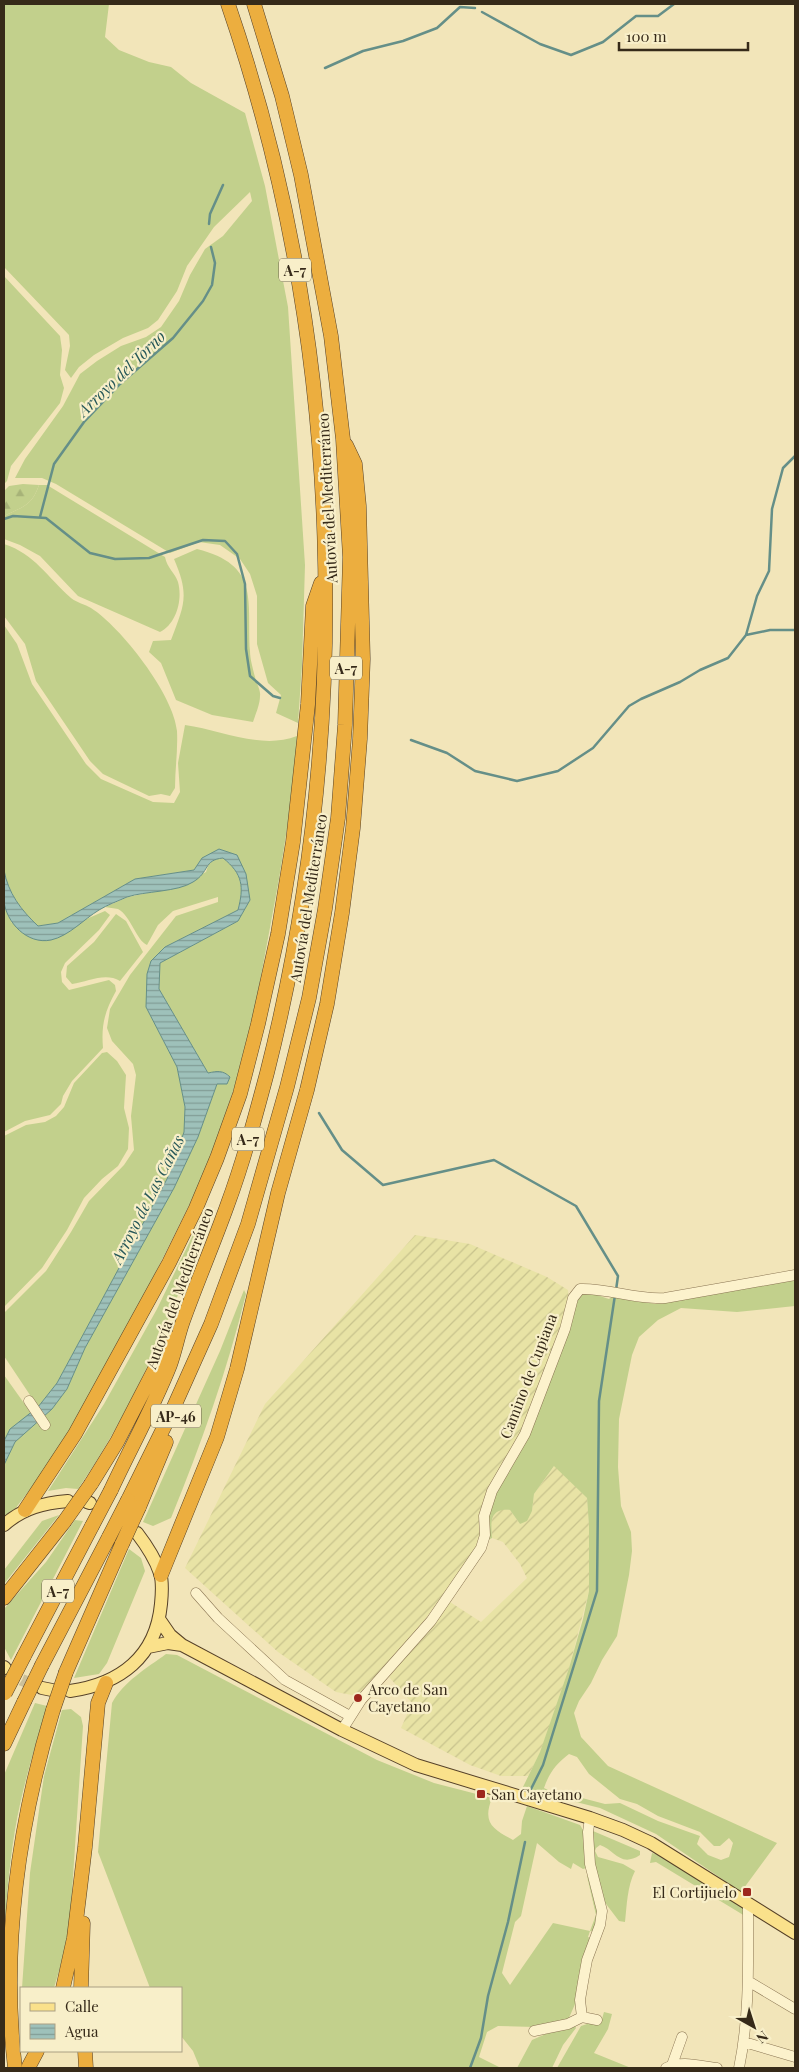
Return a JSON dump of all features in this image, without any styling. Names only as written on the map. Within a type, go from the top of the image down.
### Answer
[{"type":"highway","name":"Autovía del Mediterráneo","points":[[5,1695],[110,1490],[170,1364],[182,1323],[229,1202],[276,1033],[294,944],[313,816],[323,685],[325,573],[319,449],[311,369],[285,210],[267,137],[228,4]]},
{"type":"highway","name":"Autovía del Mediterráneo","points":[[4,1744],[42,1665],[109,1537],[133,1504],[211,1324],[248,1224],[287,1088],[309,998],[325,909],[338,818],[345,715],[350,557],[343,439],[331,336],[301,175],[282,96],[254,4]]},
{"type":"highway","points":[[161,1575],[217,1437],[237,1370],[278,1192],[307,1090],[327,1004],[342,913],[353,828],[360,739],[362,659],[359,506],[355,464],[343,439]]},
{"type":"highway","points":[[25,1510],[75,1434],[169,1263],[196,1208],[217,1158],[240,1094],[278,934],[293,842],[308,704],[313,606],[325,573]]},
{"type":"highway","name":"AP-46","points":[[4,1598],[64,1522],[91,1484],[117,1442],[160,1359],[182,1323]]},
{"type":"highway","points":[[15,2068],[11,2005],[15,1896],[32,1789],[53,1710],[66,1672],[122,1544],[133,1504]]},
{"type":"highway","points":[[63,1987],[74,1938],[85,1847],[98,1704],[106,1682]]},
{"type":"highway","points":[[81,1987],[85,1847]]},
{"type":"highway","points":[[29,2066],[36,2052]]},
{"type":"highway","points":[[85,2052],[86,2068]]},
{"type":"main road","points":[[4,1525],[25,1510],[48,1503],[68,1501]]},
{"type":"main road","points":[[70,1691],[106,1682],[123,1672],[148,1647],[159,1619],[162,1594],[161,1575],[152,1554],[137,1533]]},
{"type":"main road","points":[[159,1619],[170,1635],[182,1645],[342,1730],[416,1766],[590,1818],[623,1830],[650,1843],[795,1933]]},
{"type":"main road","points":[[148,1647],[168,1643],[182,1645]]},
{"type":"street","name":"Camino de Cupiana","points":[[342,1730],[361,1700],[431,1621],[481,1548],[485,1535],[484,1516],[492,1491],[525,1434],[565,1329],[573,1298],[580,1289],[594,1289],[650,1299],[795,1276]]},
{"type":"street","points":[[29,1401],[45,1425]]},
{"type":"street","points":[[196,1593],[218,1618],[285,1680],[350,1716]]},
{"type":"street","points":[[582,2017],[580,2000],[582,1982],[587,1960],[600,1925],[602,1911],[590,1864],[588,1832],[590,1818]]},
{"type":"street","points":[[739,2068],[744,2042],[748,1981],[748,1905]]},
{"type":"street","points":[[748,1981],[795,2009]]},
{"type":"street","points":[[534,2031],[568,2024],[582,2017],[597,2020]]},
{"type":"street","points":[[669,2067],[682,2037]]},
{"type":"street","points":[[744,2042],[795,2057]]},
{"type":"street","points":[[669,2067],[688,2064],[717,2068]]},
{"type":"shaded area","points":[[415,1235],[470,1244],[547,1277],[568,1290],[569,1302],[478,1545],[414,1635],[357,1696],[336,1692],[278,1652],[185,1568],[265,1404]]},
{"type":"shaded area","points":[[555,1465],[587,1498],[589,1591],[569,1668],[540,1753],[528,1776],[501,1776],[470,1765],[401,1728],[412,1703],[389,1677],[450,1602],[481,1622],[527,1578],[520,1564],[503,1542],[492,1538],[491,1523],[494,1514],[502,1509],[510,1510],[520,1524],[532,1511],[534,1494]]},
{"type":"green space","points":[[4,4],[109,4],[105,37],[119,50],[149,62],[171,67],[191,83],[245,113],[265,186],[288,307],[305,565],[298,723],[276,713],[281,695],[268,683],[257,644],[257,596],[250,574],[240,559],[220,545],[199,542],[170,553],[56,484],[42,478],[15,478],[25,459],[63,406],[80,374],[121,346],[146,337],[161,327],[179,301],[190,275],[205,249],[223,236],[252,201],[250,192],[214,227],[187,266],[177,291],[158,320],[148,328],[123,338],[94,355],[79,367],[71,378],[65,370],[70,346],[69,335],[4,267]]},
{"type":"green space","points":[[4,276],[60,336],[62,350],[60,375],[64,388],[60,403],[11,466],[7,481],[4,484]]},
{"type":"green space","points":[[23,484],[39,485],[30,502],[4,516],[4,491],[9,486]]},
{"type":"green space","points":[[39,485],[47,485],[165,557],[178,582],[180,596],[177,611],[166,628],[160,632],[78,596],[40,556],[4,539],[4,516],[30,502]]},
{"type":"green space","points":[[4,544],[24,554],[71,598],[91,608],[103,617],[131,646],[156,681],[167,699],[174,716],[177,731],[175,788],[170,796],[161,794],[149,796],[103,774],[90,761],[36,681],[25,644],[4,616]]},
{"type":"green space","points":[[197,549],[217,556],[231,564],[241,575],[246,586],[249,600],[250,657],[260,694],[259,705],[253,722],[212,715],[176,700],[161,663],[149,652],[153,641],[171,640],[182,609],[184,592],[174,559]]},
{"type":"green space","points":[[4,625],[17,644],[32,684],[86,764],[101,779],[153,802],[174,803],[180,792],[178,763],[185,725],[255,740],[283,740],[297,736],[296,772],[279,879],[248,1046],[207,1169],[141,1302],[59,1451],[15,1509],[4,1516],[4,1465],[15,1442],[52,1409],[67,1389],[85,1348],[174,1188],[198,1137],[217,1084],[227,1084],[230,1077],[220,1072],[208,1073],[159,989],[160,963],[238,921],[250,900],[237,855],[202,858],[194,870],[135,879],[58,923],[38,926],[26,914],[12,894],[4,870]]},
{"type":"green space","points":[[223,858],[235,870],[240,881],[241,894],[238,910],[165,947],[146,1007],[177,1067],[185,1107],[184,1132],[167,1179],[57,1383],[38,1407],[4,1356],[4,1313],[46,1271],[89,1201],[124,1165],[134,1150],[131,1116],[136,1075],[133,1064],[112,1041],[107,1028],[110,1009],[130,975],[176,916],[218,902],[218,897],[173,911],[158,925],[147,945],[140,938],[123,912],[118,909],[105,907],[128,897],[172,888],[206,872],[208,865],[212,861]]},
{"type":"green space","points":[[4,903],[12,923],[70,930],[84,920],[105,911],[110,915],[99,930],[65,963],[61,972],[62,982],[69,990],[109,980],[115,985],[116,991],[105,1018],[103,1048],[72,1081],[63,1096],[61,1104],[50,1115],[25,1121],[4,1132]]},
{"type":"green space","points":[[116,914],[126,921],[143,952],[120,981],[114,978],[102,977],[72,984],[66,977],[67,966],[94,942]]},
{"type":"green space","points":[[107,1052],[117,1061],[126,1075],[124,1108],[129,1128],[128,1149],[118,1166],[84,1198],[67,1230],[42,1268],[4,1307],[4,1136],[26,1125],[45,1122],[56,1116],[64,1107],[74,1083],[102,1053]]},
{"type":"green space","points":[[206,1208],[208,1213],[168,1320],[118,1424],[78,1489],[66,1488],[48,1491],[104,1404],[157,1309]]},
{"type":"green space","points":[[795,1280],[795,1306],[737,1312],[681,1308],[658,1320],[639,1337],[632,1355],[619,1419],[618,1467],[621,1506],[631,1532],[632,1551],[629,1575],[617,1636],[574,1713],[581,1737],[608,1766],[777,1843],[741,1892],[656,1834],[600,1808],[572,1801],[582,1798],[605,1804],[620,1803],[658,1821],[700,1836],[697,1844],[708,1855],[721,1860],[729,1857],[733,1843],[729,1838],[720,1846],[714,1846],[700,1832],[658,1816],[637,1804],[620,1799],[589,1774],[577,1757],[569,1754],[560,1761],[548,1778],[544,1788],[562,1797],[563,1800],[523,1787],[540,1752],[569,1668],[583,1619],[589,1591],[587,1498],[554,1466],[534,1494],[532,1511],[527,1521],[520,1524],[510,1510],[498,1511],[492,1522],[492,1538],[488,1540],[489,1516],[493,1497],[579,1296],[591,1293],[609,1299],[613,1296],[655,1304]]},
{"type":"green space","points":[[244,1290],[246,1294],[239,1323],[222,1379],[193,1463],[171,1518],[153,1526],[143,1522],[220,1351]]},
{"type":"green space","points":[[4,1375],[31,1413],[4,1441]]},
{"type":"green space","points":[[59,1515],[4,1584],[4,1570],[42,1521]]},
{"type":"green space","points":[[75,1520],[83,1521],[11,1660],[4,1647],[4,1609],[46,1562]]},
{"type":"green space","points":[[129,1549],[141,1558],[145,1571],[107,1663],[99,1674],[74,1678]]},
{"type":"green space","points":[[166,1654],[177,1655],[377,1760],[434,1783],[492,1798],[488,1814],[491,1824],[513,1840],[521,1834],[522,1821],[527,1806],[580,1825],[583,1830],[586,1868],[583,1869],[573,1863],[571,1869],[559,1862],[537,1843],[521,1916],[515,1922],[502,1973],[510,1985],[553,1923],[590,1931],[588,1937],[592,1939],[576,2002],[568,2020],[535,2027],[498,2026],[487,2032],[479,2057],[501,2068],[200,2068],[193,2051],[182,2037],[182,1987],[150,1987],[98,1852],[112,1703],[122,1688]]},
{"type":"green space","points":[[35,1703],[47,1706],[25,1783],[15,1830],[8,1885],[4,1941],[4,1775]]},
{"type":"green space","points":[[71,1709],[81,1717],[83,1726],[69,1937],[54,1987],[22,1987],[30,1873],[44,1776],[62,1710]]},
{"type":"green space","points":[[593,1831],[640,1851],[640,1855],[627,1860],[618,1857],[600,1845],[595,1851],[598,1857],[623,1864],[635,1871],[629,1890],[625,1922],[619,1921],[603,1900],[595,1873]]},
{"type":"green space","points":[[652,1853],[659,1855],[743,1908],[745,1916],[656,1862],[650,1863]]},
{"type":"green space","points":[[587,1876],[591,1879],[599,1909],[595,1932],[590,1931],[596,1915]]},
{"type":"green space","points":[[604,2012],[612,2014],[608,2029],[594,2053],[631,2068],[557,2068],[581,2026],[602,2019]]},
{"type":"green space","points":[[575,2026],[576,2028],[563,2045],[552,2068],[517,2068],[532,2040],[548,2033]]},
{"type":"water","points":[[219,849],[237,855],[246,874],[250,900],[238,921],[160,963],[159,989],[208,1073],[220,1072],[230,1077],[227,1084],[217,1084],[198,1137],[174,1188],[85,1348],[67,1389],[52,1409],[15,1442],[4,1465],[4,1441],[10,1429],[38,1407],[57,1383],[167,1179],[184,1132],[185,1107],[177,1067],[146,1007],[147,974],[151,961],[165,947],[238,910],[241,888],[235,870],[223,858],[217,859],[209,864],[198,878],[187,885],[170,890],[127,897],[99,910],[64,935],[42,941],[34,939],[19,930],[9,917],[4,901],[4,870],[16,901],[38,926],[58,923],[135,879],[194,870],[202,858]]},
{"type":"waterway","name":"Arroyo del Torno","points":[[482,12],[540,44],[571,55],[603,42],[636,16],[658,16],[674,4]]},
{"type":"waterway","name":"Arroyo del Torno","points":[[325,68],[363,51],[403,41],[437,28],[460,7],[475,8]]},
{"type":"waterway","name":"Arroyo del Torno","points":[[209,224],[210,214],[223,185]]},
{"type":"waterway","name":"Arroyo del Torno","points":[[40,517],[54,464],[84,422],[120,384],[173,338],[203,301],[212,285],[215,263],[211,247]]},
{"type":"waterway","points":[[411,740],[447,753],[475,771],[517,781],[558,771],[593,748],[629,706],[728,658],[746,635],[757,596],[769,571],[772,509],[783,468],[795,456]]},
{"type":"waterway","points":[[4,519],[13,516],[46,518],[90,553],[115,559],[149,558],[203,540],[225,541],[237,554],[245,584],[246,649],[250,676],[273,696],[280,698]]},
{"type":"waterway","points":[[746,635],[770,630],[795,630]]},
{"type":"waterway","points":[[319,1113],[342,1150],[383,1185],[494,1160],[576,1206],[618,1276],[616,1290]]},
{"type":"waterway","points":[[531,1789],[543,1765],[597,1591],[599,1401],[615,1295]]},
{"type":"waterway","points":[[470,2068],[481,2038],[488,1996],[508,1922],[525,1842]]},
{"type":"tunnel","points":[[7,1670],[22,1680],[42,1688]]},
{"type":"place","name":"Arco de San Cayetano","points":[[358,1698]]},
{"type":"place","name":"San Cayetano","points":[[481,1794]]},
{"type":"place","name":"El Cortijuelo","points":[[747,1892]]},
{"type":"water label","name":"Arroyo de Las Cañas","points":[[147,1199]]}]
